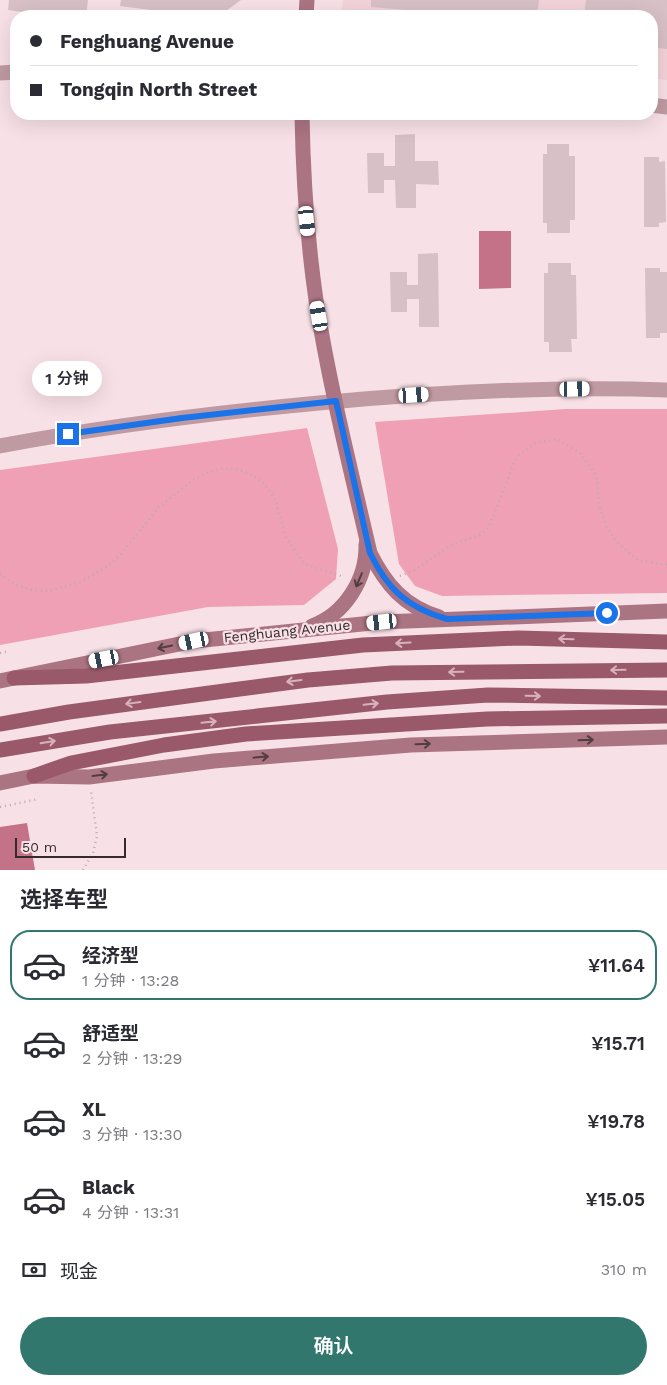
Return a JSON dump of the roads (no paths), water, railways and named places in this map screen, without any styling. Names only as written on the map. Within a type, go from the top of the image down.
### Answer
[{"type":"main road","points":[[302,120],[305,205],[320,319],[336,401],[373,560],[392,589],[409,603],[421,610],[447,619]]},
{"type":"main road","points":[[301,630],[318,624],[333,614],[346,601],[356,586],[363,569],[366,551],[365,532]]},
{"type":"main road","name":"Fenghuang Avenue","points":[[7,679],[194,641],[382,622],[667,610]]},
{"type":"main road","points":[[7,679],[86,676],[362,645],[518,638],[667,642]]},
{"type":"main road","points":[[0,724],[69,712],[308,680],[392,673],[667,670]]},
{"type":"main road","points":[[0,750],[110,732],[388,702],[488,695],[667,698]]},
{"type":"main road","points":[[0,783],[34,776],[80,761],[164,745],[246,734],[487,719],[667,716]]},
{"type":"main road","points":[[34,776],[89,777],[214,761],[411,745],[667,738]]},
{"type":"street","points":[[0,446],[182,418],[336,401],[527,390],[667,390]]}]
